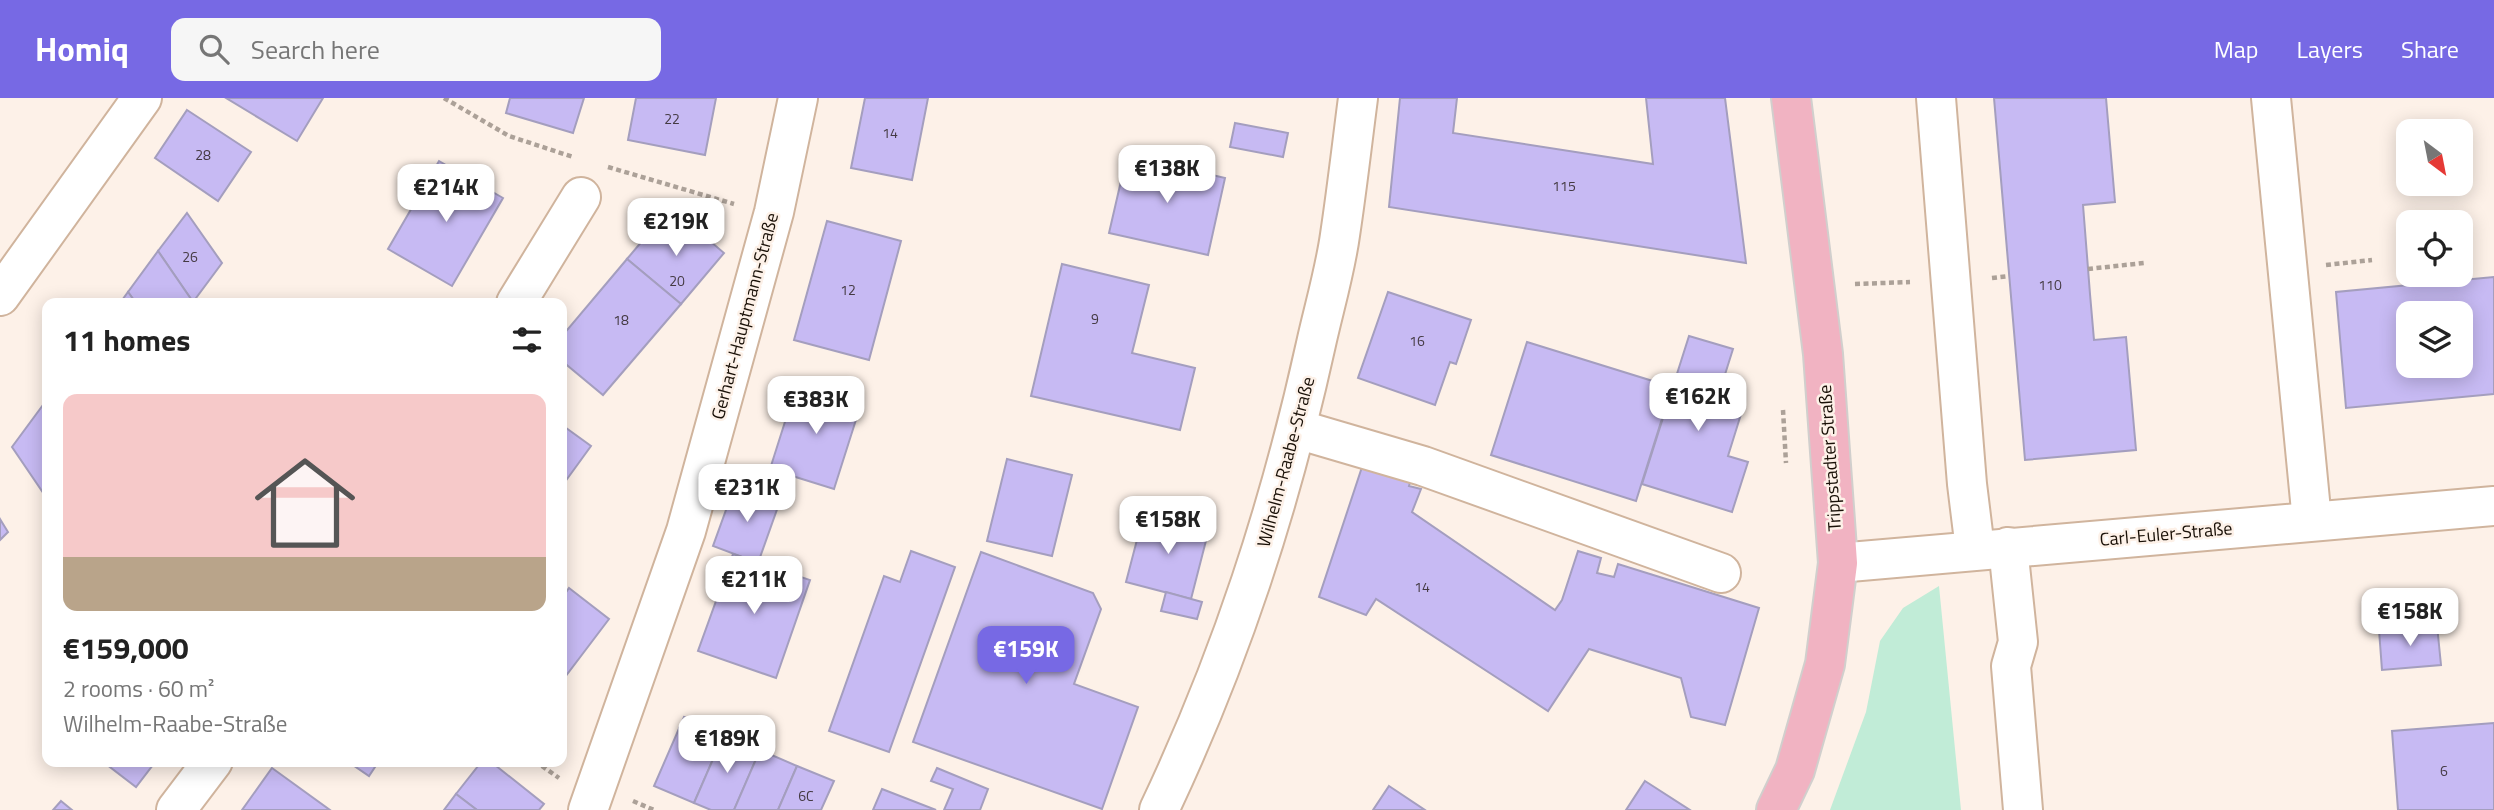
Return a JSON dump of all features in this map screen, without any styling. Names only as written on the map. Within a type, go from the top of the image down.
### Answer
[{"type":"main road","name":"Trippstadter Straße","points":[[1776,810],[1795,770],[1825,663],[1838,563],[1822,340],[1791,98]]},
{"type":"street","name":"Gerhart-Hauptmann-Straße","points":[[578,797],[686,531],[774,212],[798,98]]},
{"type":"street","name":"Wilhelm-Raabe-Straße","points":[[1159,810],[1192,740],[1229,649],[1271,525],[1297,429],[1340,237],[1358,98]]},
{"type":"street","points":[[1936,98],[1967,484],[1992,548],[2018,642],[2011,666],[2023,810]]},
{"type":"street","points":[[2271,98],[2312,522]]},
{"type":"street","points":[[0,296],[136,100]]},
{"type":"street","points":[[519,298],[589,181]]},
{"type":"street","points":[[1297,429],[1423,466],[1721,573]]},
{"type":"street","name":"Carl-Euler-Straße","points":[[1838,563],[2494,506]]},
{"type":"street","points":[[176,810],[208,767]]},
{"type":"path","points":[[444,98],[509,136],[575,157]]},
{"type":"path","points":[[589,181],[736,204]]},
{"type":"path","points":[[2319,265],[2372,260]]},
{"type":"path","points":[[2088,269],[2144,262]]},
{"type":"path","points":[[2000,277],[2009,276]]},
{"type":"path","points":[[542,767],[578,797]]},
{"type":"green space","points":[[1939,586],[1961,810],[1830,810],[1866,712],[1880,641],[1903,608]]},
{"type":"building","points":[[226,98],[323,98],[297,141]]},
{"type":"building","points":[[510,98],[584,98],[573,133],[506,113]]},
{"type":"building","points":[[636,98],[716,98],[705,155],[628,140]]},
{"type":"building","points":[[865,98],[928,98],[912,180],[851,168]]},
{"type":"building","points":[[1400,98],[1457,98],[1453,133],[1653,164],[1646,98],[1725,98],[1746,263],[1389,207]]},
{"type":"building","points":[[1994,98],[2106,98],[2115,202],[2083,205],[2090,294],[2094,340],[2126,337],[2136,450],[2025,460]]},
{"type":"building","points":[[187,110],[251,152],[218,201],[155,158]]},
{"type":"building","points":[[1235,123],[1288,133],[1283,157],[1230,147]]},
{"type":"building","points":[[1127,155],[1225,178],[1208,255],[1109,233]]},
{"type":"building","points":[[439,161],[503,198],[452,286],[388,249]]},
{"type":"building","points":[[187,213],[222,263],[196,298],[190,298],[158,251]]},
{"type":"building","points":[[682,217],[724,253],[681,304],[627,259],[659,221],[671,231]]},
{"type":"building","points":[[827,221],[901,241],[869,360],[794,340]]},
{"type":"building","points":[[158,251],[190,298],[132,298],[128,292]]},
{"type":"building","points":[[627,259],[681,304],[603,395],[567,365],[567,330]]},
{"type":"building","points":[[1062,264],[1149,285],[1132,353],[1195,368],[1180,430],[1031,396]]},
{"type":"building","points":[[2494,277],[2494,394],[2346,408],[2336,292],[2396,286],[2473,287],[2473,279]]},
{"type":"building","points":[[1388,292],[1471,320],[1456,364],[1450,362],[1435,405],[1358,378]]},
{"type":"building","points":[[1689,336],[1733,349],[1716,403],[1742,411],[1728,456],[1748,462],[1732,512],[1642,484]]},
{"type":"building","points":[[1527,342],[1672,387],[1636,501],[1491,455]]},
{"type":"building","points":[[797,384],[861,404],[834,489],[770,469]]},
{"type":"building","points":[[42,406],[42,491],[12,447]]},
{"type":"building","points":[[567,429],[591,446],[567,479]]},
{"type":"building","points":[[1365,458],[1413,473],[1409,486],[1421,489],[1412,512],[1555,610],[1562,600],[1578,551],[1601,558],[1597,573],[1614,577],[1618,564],[1759,608],[1725,725],[1691,717],[1681,678],[1589,649],[1548,711],[1376,599],[1366,615],[1319,597]]},
{"type":"building","points":[[1007,459],[1072,475],[1052,556],[987,541]]},
{"type":"building","points":[[735,485],[780,501],[758,563],[713,546]]},
{"type":"building","points":[[1144,513],[1209,529],[1191,599],[1126,582]]},
{"type":"building","points":[[0,519],[8,532],[0,540]]},
{"type":"building","points":[[911,551],[955,567],[889,752],[829,731],[884,576],[900,582]]},
{"type":"building","points":[[981,552],[1093,593],[1101,609],[1074,684],[1138,707],[1102,809],[913,742]]},
{"type":"building","points":[[733,554],[810,580],[776,678],[698,651]]},
{"type":"building","points":[[569,588],[609,619],[567,674]]},
{"type":"building","points":[[1166,592],[1202,602],[1197,619],[1161,611]]},
{"type":"building","points":[[2437,625],[2441,665],[2382,670],[2379,630]]},
{"type":"building","points":[[684,717],[724,734],[694,803],[654,786]]},
{"type":"building","points":[[2494,723],[2494,810],[2398,810],[2392,731]]},
{"type":"building","points":[[724,734],[760,750],[734,810],[711,810],[694,803]]},
{"type":"building","points":[[760,750],[797,766],[778,810],[734,810]]},
{"type":"building","points":[[797,766],[834,781],[821,810],[778,810]]},
{"type":"building","points":[[110,767],[151,767],[136,787]]},
{"type":"building","points":[[356,767],[375,767],[369,776]]},
{"type":"building","points":[[477,767],[498,767],[544,804],[539,810],[477,810],[456,794]]},
{"type":"building","points":[[272,768],[330,810],[242,810]]},
{"type":"building","points":[[937,768],[988,789],[980,810],[944,810],[953,789],[931,781]]},
{"type":"building","points":[[1645,781],[1690,810],[1626,810]]},
{"type":"building","points":[[1389,786],[1425,810],[1373,810]]},
{"type":"building","points":[[882,789],[936,810],[873,810]]},
{"type":"building","points":[[456,794],[477,810],[444,810]]},
{"type":"building","points":[[61,801],[72,810],[53,810]]}]
